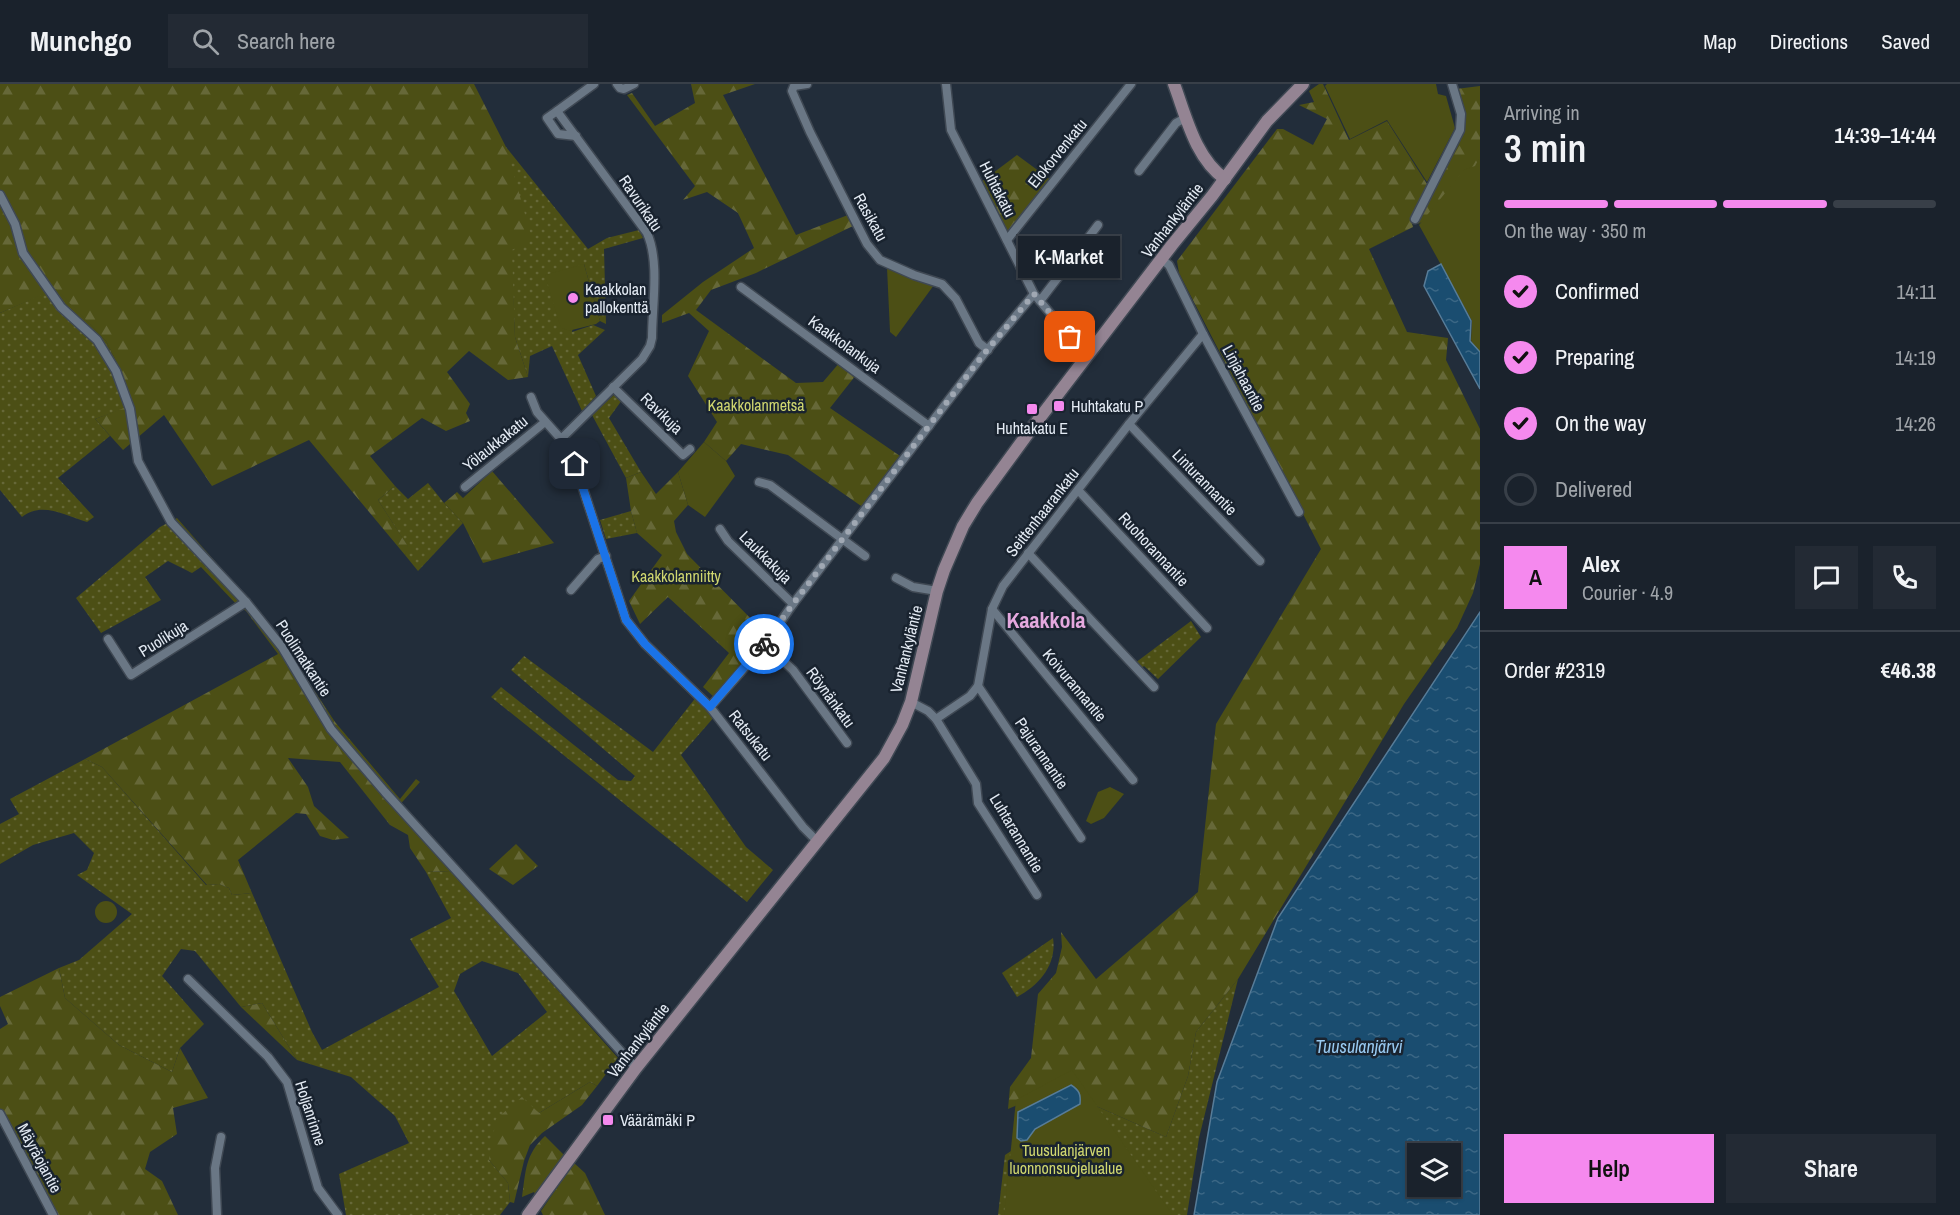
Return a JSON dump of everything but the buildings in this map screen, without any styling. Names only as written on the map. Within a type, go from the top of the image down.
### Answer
[{"type":"street","points":[[557,111],[594,84]]},
{"type":"street","points":[[617,84],[624,89],[634,84]]},
{"type":"street","name":"Rasikatu","points":[[807,84],[794,86],[792,91],[810,132],[867,244],[880,260],[942,284],[956,299],[979,344],[988,350]]},
{"type":"street","name":"Huhtakatu","points":[[946,84],[951,130],[1037,298],[1070,337],[1089,353]]},
{"type":"street","name":"Elokorvenkatu","points":[[1007,240],[1131,84]]},
{"type":"street","points":[[1174,84],[1197,144],[1214,171],[1225,179]]},
{"type":"street","name":"Vanhankyläntie","points":[[528,1215],[636,1068],[884,758],[902,725],[911,702],[937,591],[963,526],[977,503],[1267,122],[1303,84]]},
{"type":"street","points":[[1415,219],[1460,130],[1461,114],[1452,84]]},
{"type":"street","name":"Ravurikatu","points":[[561,438],[642,359],[650,346],[653,250],[647,233],[576,136],[557,111],[547,118],[558,134],[576,136]]},
{"type":"street","points":[[1138,171],[1176,123],[1187,117]]},
{"type":"street","name":"Puolimatkantie","points":[[0,195],[15,224],[23,253],[61,307],[97,340],[116,371],[130,409],[138,461],[171,522],[246,602],[282,647],[331,729],[385,792],[636,1068]]},
{"type":"street","points":[[710,707],[765,644],[793,604],[988,350],[1037,298],[1098,225]]},
{"type":"street","name":"Linjahaantie","points":[[1161,259],[1169,265],[1203,334],[1299,513]]},
{"type":"street","name":"Kaakkolankuja","points":[[741,287],[929,426]]},
{"type":"street","name":"Seittenhaarankatu","points":[[978,686],[992,609],[1003,586],[1129,424],[1203,334]]},
{"type":"street","name":"Ravikuja","points":[[613,387],[683,455],[690,449]]},
{"type":"street","name":"Ratsukatu","points":[[531,397],[537,412],[561,438],[581,478],[626,620],[645,644],[710,707],[803,827],[818,842]]},
{"type":"street","name":"Yölaukkakatu","points":[[465,487],[545,422]]},
{"type":"street","name":"Linturannantie","points":[[1129,424],[1260,561]]},
{"type":"street","points":[[759,482],[770,485],[865,556]]},
{"type":"street","name":"Ruohorannantie","points":[[1078,490],[1207,628]]},
{"type":"street","name":"Laukkakuja","points":[[720,529],[728,541],[793,604]]},
{"type":"street","points":[[1028,553],[1154,687]]},
{"type":"street","points":[[571,590],[598,559],[606,556]]},
{"type":"street","points":[[896,578],[913,587],[937,591]]},
{"type":"street","name":"Puolikuja","points":[[108,639],[131,675],[246,602]]},
{"type":"street","name":"Koivurannantie","points":[[992,609],[1133,780]]},
{"type":"street","name":"Röynänkatu","points":[[765,644],[793,670],[847,743]]},
{"type":"street","points":[[936,719],[970,696],[978,686]]},
{"type":"street","name":"Pajurannantie","points":[[978,686],[1081,838]]},
{"type":"street","name":"Luhtarannantie","points":[[911,702],[928,711],[936,719],[976,784],[978,803],[1037,895]]},
{"type":"street","name":"Holjanrinne","points":[[188,979],[268,1057],[287,1082],[318,1188],[338,1215]]},
{"type":"street","name":"Mäyräojantie","points":[[0,1114],[53,1215]]},
{"type":"street","points":[[217,1215],[215,1168],[221,1137]]},
{"type":"green space","points":[[0,84],[474,84],[506,147],[532,239],[512,250],[515,337],[528,377],[508,380],[469,351],[447,372],[470,404],[466,413],[470,421],[446,431],[422,418],[370,456],[395,486],[378,500],[409,548],[405,555],[309,440],[212,486],[164,415],[123,450],[95,419],[132,405],[120,369],[106,341],[56,289],[0,313]]},
{"type":"green space","name":"Kaakkolanmetsä","points":[[691,84],[755,84],[723,95],[796,235],[848,215],[853,226],[756,273],[711,290],[696,310],[796,383],[823,382],[840,362],[856,375],[830,408],[903,458],[864,508],[788,455],[741,444],[726,461],[704,442],[717,422],[688,376],[709,331],[689,313],[662,323],[662,315],[703,282],[754,248],[738,213],[707,192],[683,200],[695,186],[627,95],[632,93],[655,126],[695,103]]},
{"type":"green space","points":[[1323,84],[1349,140],[1387,121],[1427,184],[1411,220],[1413,227],[1369,249],[1407,332],[1448,338],[1446,360],[1480,429],[1480,564],[1473,593],[1457,628],[1404,704],[1238,979],[1196,1032],[1188,1076],[1166,1137],[1087,1102],[1075,1081],[1008,1109],[1010,1087],[1031,1058],[1038,994],[1056,973],[1062,947],[1061,932],[1096,979],[1198,892],[1216,724],[1321,549],[1179,273],[1177,261],[1277,129],[1283,129],[1313,145],[1327,119],[1299,105],[1314,102],[1309,91]]},
{"type":"green space","points":[[1327,84],[1436,84],[1438,94],[1446,96],[1455,128],[1427,182],[1387,120],[1350,139],[1325,86]]},
{"type":"green space","points":[[1480,86],[1480,313],[1424,221],[1418,224],[1465,131],[1464,111],[1456,89]]},
{"type":"green space","points":[[506,147],[588,249],[607,238],[639,230],[643,238],[604,249],[606,324],[600,321],[584,264],[572,332],[593,325],[605,330],[578,355],[596,396],[582,411],[552,346],[530,356],[528,377],[515,337]]},
{"type":"green space","points":[[1017,155],[1051,180],[1008,232],[981,182]]},
{"type":"green space","points":[[1480,157],[1480,359],[1471,340],[1472,321],[1419,225],[1464,170],[1475,166]]},
{"type":"green space","name":"Kaakkolan pallokenttä","points":[[584,264],[600,321],[568,331],[561,327],[545,275]]},
{"type":"green space","points":[[887,268],[934,285],[896,337],[890,332]]},
{"type":"green space","points":[[56,288],[106,341],[120,369],[132,406],[95,419],[110,436],[58,478],[94,517],[87,522],[45,510],[29,512],[22,517],[0,490],[0,313]]},
{"type":"green space","points":[[615,394],[622,400],[609,418],[641,472],[626,478],[592,415]]},
{"type":"green space","points":[[704,442],[726,461],[735,476],[705,517],[688,505],[678,472]]},
{"type":"green space","points":[[492,471],[554,543],[483,563],[463,523],[444,503],[457,492],[463,498]]},
{"type":"green space","name":"Kaakkolanniitty","points":[[641,472],[656,494],[678,472],[688,505],[674,521],[676,532],[687,554],[766,634],[714,697],[703,687],[729,653],[668,597],[640,624],[629,601],[662,555],[637,533],[631,511],[626,478]]},
{"type":"green space","points":[[428,483],[463,523],[418,571],[405,555],[408,547],[378,500],[395,486],[408,499]]},
{"type":"green space","points":[[631,511],[637,533],[606,539],[600,520]]},
{"type":"green space","points":[[177,518],[254,606],[246,611],[238,606],[201,567],[192,573],[168,561],[145,577],[161,600],[101,633],[76,598],[160,527]]},
{"type":"green space","points":[[254,606],[278,635],[335,722],[400,799],[416,779],[420,782],[396,809],[452,871],[426,872],[410,848],[408,835],[390,825],[340,762],[288,758],[308,787],[314,806],[349,838],[333,840],[320,836],[306,814],[296,813],[238,860],[252,893],[232,895],[229,888],[219,884],[207,885],[102,767],[85,759],[278,654],[246,611]]},
{"type":"green space","points":[[1191,621],[1201,637],[1158,679],[1144,666],[1140,669],[1135,663]]},
{"type":"green space","points":[[524,656],[653,752],[697,696],[715,716],[681,755],[746,847],[773,870],[747,902],[491,697],[501,687],[618,780],[631,781],[635,776],[511,670]]},
{"type":"green space","points":[[85,759],[102,767],[206,885],[219,884],[229,888],[232,895],[252,893],[312,1032],[322,1050],[439,987],[410,939],[451,918],[426,872],[452,871],[618,1058],[597,1086],[590,1082],[539,1113],[489,1160],[508,1183],[510,1202],[500,1215],[346,1215],[339,1174],[409,1143],[395,1116],[351,1077],[297,1060],[262,1003],[241,1007],[195,951],[181,949],[162,976],[204,1024],[180,1048],[172,1072],[119,1045],[65,998],[59,968],[79,960],[132,914],[77,875],[87,870],[94,853],[74,833],[33,845],[0,864],[0,824],[19,814],[10,799]],"holes":[[[482,961],[518,973],[547,1012],[492,1056],[454,991],[460,974]]]},
{"type":"green space","points":[[1110,787],[1124,794],[1104,818],[1091,824],[1086,821],[1098,792]]},
{"type":"green space","points":[[516,844],[538,866],[513,885],[489,869]]},
{"type":"green space","points":[[106,901],[114,904],[117,912],[114,920],[106,923],[98,920],[95,912],[98,904]]},
{"type":"green space","points":[[1053,938],[1054,948],[1045,973],[1033,986],[1017,997],[1002,973]]},
{"type":"green space","points":[[59,968],[65,998],[119,1045],[172,1072],[180,1048],[208,1098],[173,1108],[177,1134],[150,1152],[145,1169],[162,1181],[178,1215],[49,1215],[0,1124],[0,1029],[8,1024],[0,1006],[0,997]]},
{"type":"green space","points":[[1238,979],[1199,1138],[1187,1215],[998,1215],[1005,1155],[1087,1102],[1166,1137],[1188,1076],[1196,1032]]},
{"type":"green space","points":[[262,1003],[297,1060],[241,1007]]},
{"type":"green space","name":"Tuusulanjärven luonnonsuojelualue","points":[[1072,1070],[1171,1215],[1004,1215],[1016,1100]]},
{"type":"green space","points":[[590,1082],[597,1086],[582,1105],[542,1133],[530,1145],[514,1203],[510,1202],[508,1183],[489,1160],[496,1119],[522,1097],[539,1113]]},
{"type":"green space","points":[[545,1136],[566,1157],[537,1199],[534,1192],[522,1197],[530,1157]]},
{"type":"green space","points":[[574,1163],[585,1173],[605,1215],[543,1215],[541,1211]]},
{"type":"water","points":[[1441,264],[1471,321],[1470,341],[1480,352],[1480,389],[1424,286],[1428,271]]},
{"type":"water","name":"Tuusulanjärvi","points":[[1480,612],[1480,1215],[1194,1215],[1217,1082],[1278,918]]},
{"type":"water","points":[[1071,1085],[1079,1093],[1080,1104],[1035,1129],[1027,1140],[1021,1141],[1017,1138],[1018,1112]]},
{"type":"way so far","points":[[764,644],[983,355],[1034,294],[1070,337]]},
{"type":"place","name":"Kaakkolan pallokenttä","points":[[573,298]]},
{"type":"place","name":"K-Market","points":[[1070,337]]},
{"type":"place","name":"Huhtakatu P","points":[[1059,406]]},
{"type":"place","name":"Huhtakatu E","points":[[1032,409]]},
{"type":"place","name":"Väärämäki P","points":[[608,1120]]},
{"type":"district","name":"Kaakkola","points":[[1046,620]]},
{"type":"route","points":[[575,464],[626,620],[645,644],[710,707],[764,644]]}]
